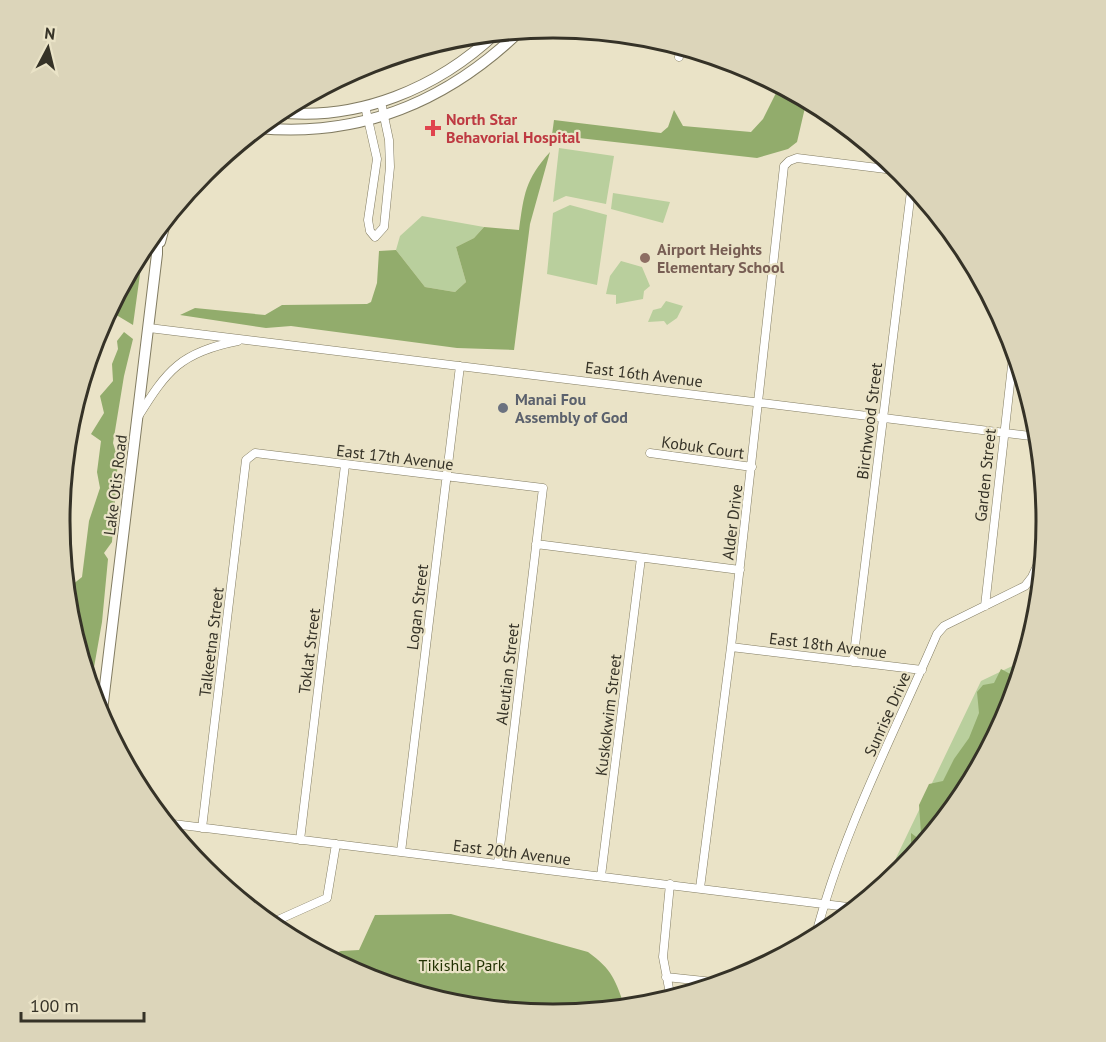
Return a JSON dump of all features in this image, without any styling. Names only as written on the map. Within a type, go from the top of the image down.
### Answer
[{"type":"main road","points":[[271,129],[302,130],[384,115],[408,108],[439,93],[487,62],[510,40]]},
{"type":"main road","points":[[294,112],[314,113],[381,102],[418,87],[456,66],[484,43]]},
{"type":"main road","name":"Lake Otis Road","points":[[157,254],[161,238]]},
{"type":"main road","name":"Lake Otis Road","points":[[103,699],[149,328],[157,244]]},
{"type":"street","points":[[365,106],[377,159],[368,220],[369,231],[375,237],[384,226],[390,150],[381,102]]},
{"type":"street","name":"Alder Drive","points":[[700,888],[752,467],[784,166],[797,158],[884,169]]},
{"type":"street","name":"Birchwood Street","points":[[853,662],[910,195]]},
{"type":"street","name":"East 16th Avenue","points":[[149,328],[1028,435]]},
{"type":"street","name":"East 16th Avenue","points":[[138,418],[169,372],[183,360],[215,345],[245,339]]},
{"type":"street","name":"Logan Street","points":[[401,852],[460,366]]},
{"type":"street","name":"Garden Street","points":[[985,606],[1011,367]]},
{"type":"street","name":"East 17th Avenue","points":[[246,460],[255,453],[543,488]]},
{"type":"street","name":"Kobuk Court","points":[[650,453],[752,467]]},
{"type":"street","name":"Talkeetna Street","points":[[202,828],[246,460]]},
{"type":"street","name":"Toklat Street","points":[[300,840],[345,465]]},
{"type":"street","name":"Aleutian Street","points":[[498,864],[543,488]]},
{"type":"street","points":[[536,544],[740,570]]},
{"type":"street","name":"Kuskokwim Street","points":[[600,876],[641,558]]},
{"type":"street","name":"Sunrise Drive","points":[[818,925],[846,841],[937,634],[944,626],[1025,586],[1033,575]]},
{"type":"street","name":"East 18th Avenue","points":[[731,647],[922,670]]},
{"type":"street","name":"East 20th Avenue","points":[[177,825],[844,907]]},
{"type":"street","points":[[279,919],[327,898],[336,844]]},
{"type":"street","points":[[669,990],[663,957],[670,884]]},
{"type":"street","points":[[666,977],[702,981]]},
{"type":"green space","points":[[776,92],[805,108],[797,142],[788,149],[757,158],[552,135],[554,120],[661,133],[668,127],[674,110],[683,126],[751,132],[763,119]]},
{"type":"green space","points":[[559,148],[614,156],[606,204],[566,196],[553,202]]},
{"type":"green space","points":[[550,152],[530,224],[514,350],[457,348],[291,326],[266,328],[180,315],[195,308],[265,315],[282,305],[367,304],[371,302],[377,283],[379,251],[396,250],[425,287],[455,292],[466,282],[456,247],[474,238],[484,227],[519,230],[527,188],[535,171]]},
{"type":"green space","points":[[613,193],[670,202],[663,223],[611,209]]},
{"type":"green space","points":[[570,205],[607,215],[597,285],[547,274],[553,213]]},
{"type":"green space","points":[[422,216],[484,227],[474,238],[456,247],[466,282],[455,292],[425,287],[396,250],[400,236]]},
{"type":"green space","points":[[621,261],[642,267],[650,286],[644,291],[643,299],[616,304],[616,295],[606,294],[610,276]]},
{"type":"green space","points":[[141,268],[133,325],[116,315]]},
{"type":"green space","points":[[666,301],[683,306],[677,318],[667,325],[664,321],[648,322],[653,310],[661,308]]},
{"type":"green space","points":[[124,332],[133,339],[124,376],[113,443],[118,459],[112,542],[104,553],[108,559],[102,622],[93,671],[79,615],[74,583],[82,577],[89,521],[100,488],[97,472],[101,441],[91,434],[104,413],[100,396],[113,381],[112,364],[118,349],[117,341]]},
{"type":"green space","points":[[1014,665],[1000,706],[972,763],[937,815],[895,863],[896,858],[981,681]]},
{"type":"green space","points":[[1001,669],[1011,675],[987,735],[955,790],[920,836],[919,805],[929,784],[943,781],[954,759],[969,738],[979,713],[977,692],[983,685],[994,683]]},
{"type":"green space","points":[[911,833],[918,838],[911,846],[911,846]]},
{"type":"green space","name":"Tikishla Park","points":[[451,914],[588,952],[608,970],[622,999],[553,1004],[490,1000],[428,988],[398,979],[336,953],[359,950],[375,915]]},
{"type":"place","name":"North Star Behavorial Hospital","points":[[433,128]]},
{"type":"place","name":"Airport Heights Elementary School","points":[[645,258]]},
{"type":"place","name":"Manai Fou Assembly of God","points":[[503,408]]}]
